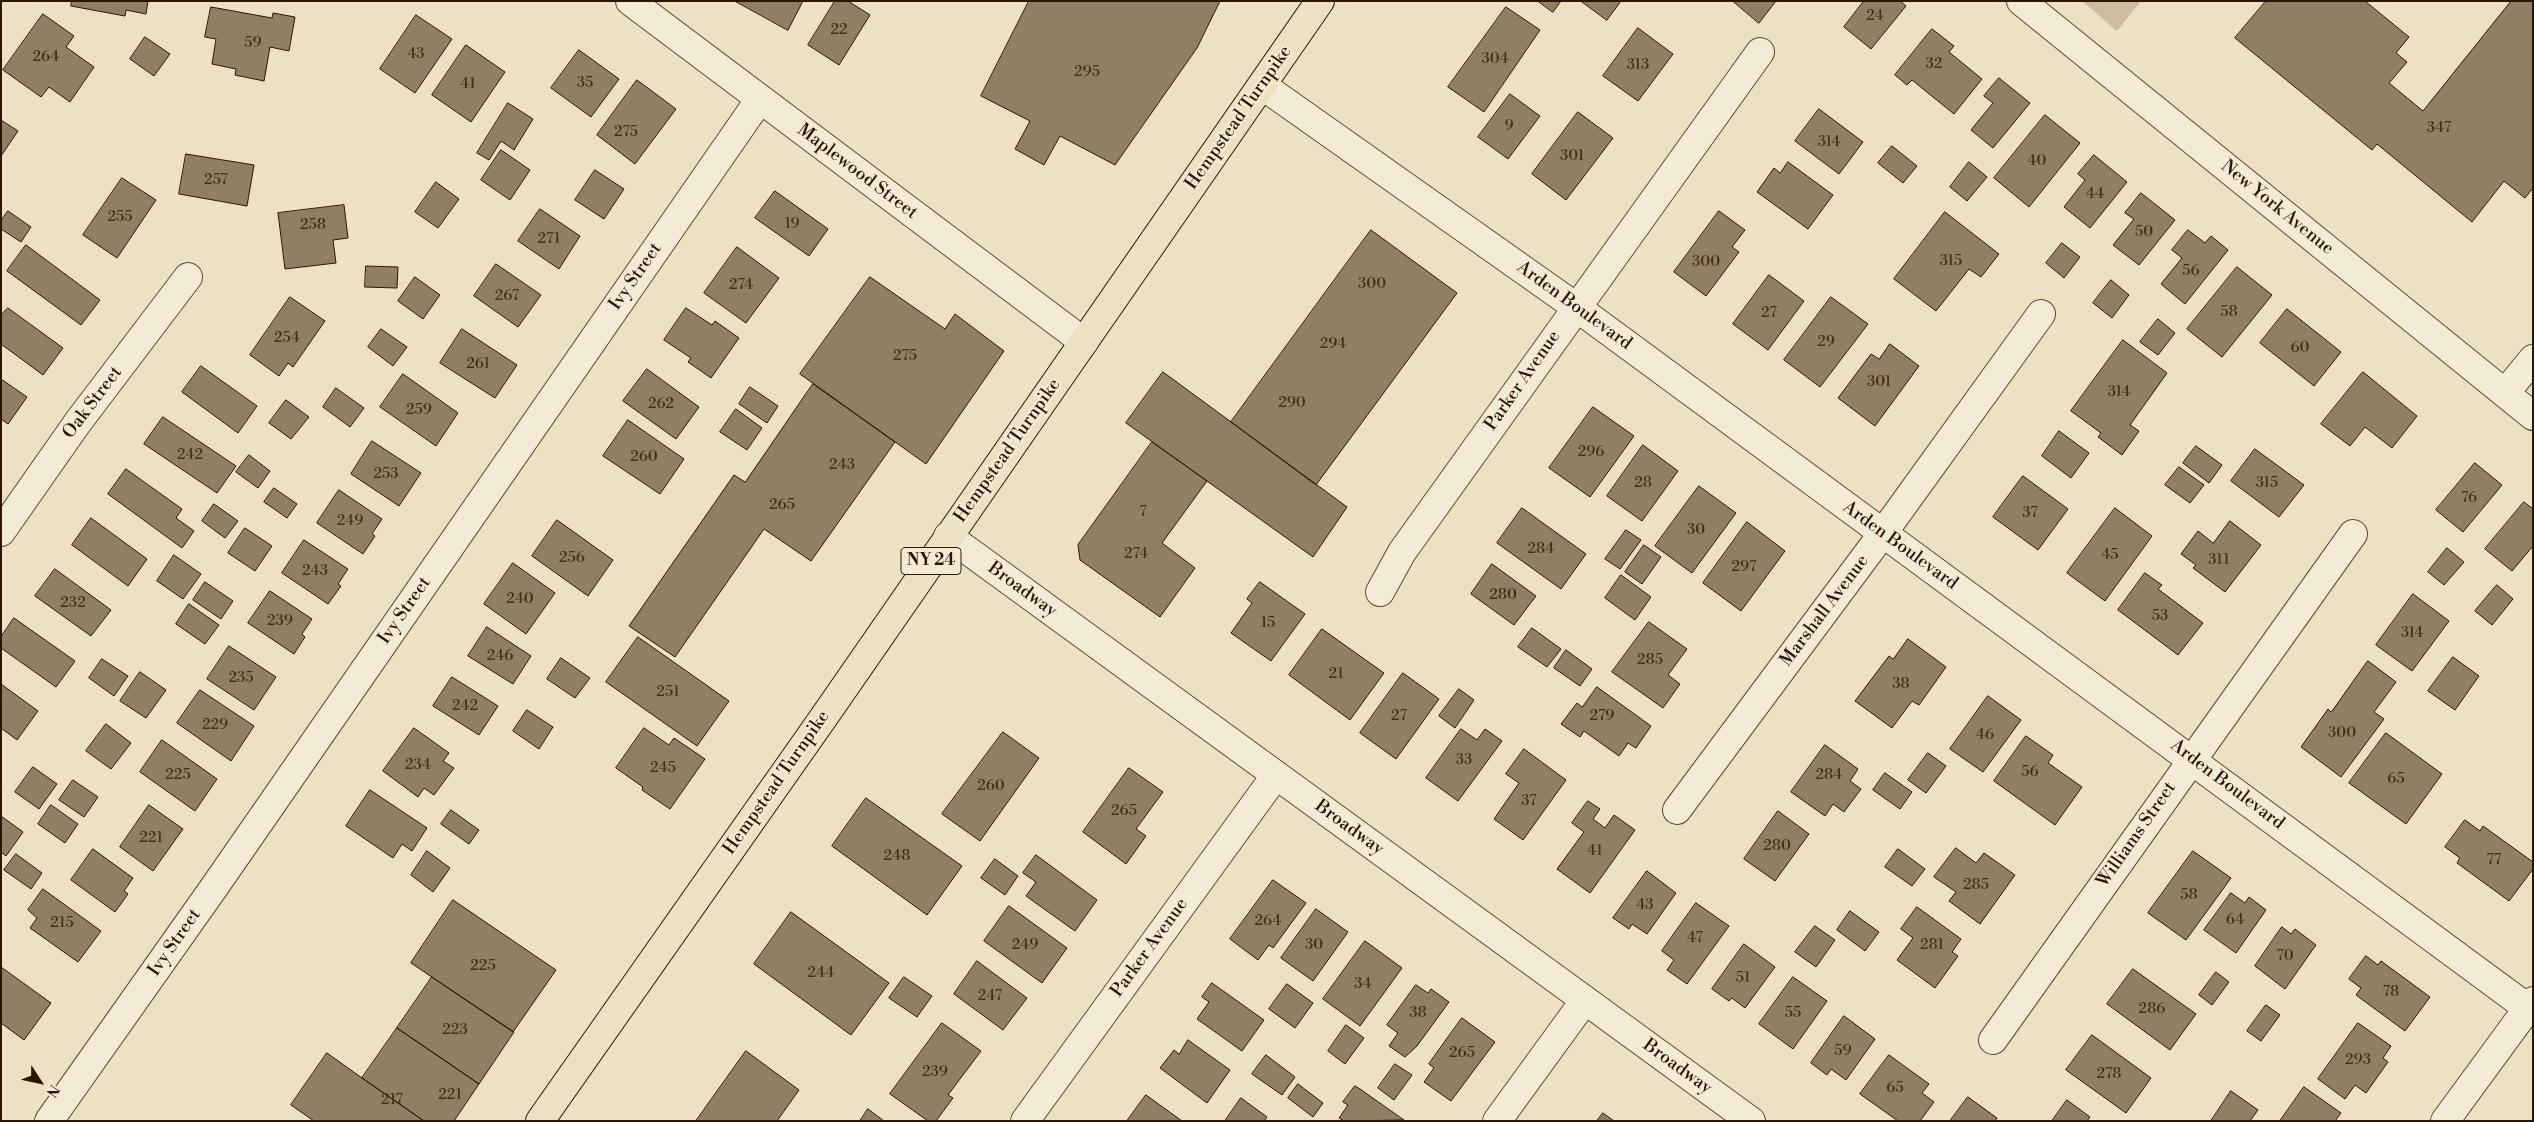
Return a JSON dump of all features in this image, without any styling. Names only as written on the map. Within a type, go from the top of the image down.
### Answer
[{"type":"main road","name":"Hempstead Turnpike","points":[[540,1121],[1263,86],[1320,1]]},
{"type":"street","name":"Maplewood Street","points":[[630,1],[1084,342]]},
{"type":"street","name":"New York Avenue","points":[[2021,1],[2533,416]]},
{"type":"street","name":"Parker Avenue","points":[[1380,592],[1402,552],[1760,52]]},
{"type":"street","name":"Arden Boulevard","points":[[1263,86],[1576,307],[2531,1007]]},
{"type":"street","name":"Ivy Street","points":[[49,1121],[215,886],[760,99]]},
{"type":"street","name":"Oak Street","points":[[1,532],[78,422],[188,277]]},
{"type":"street","name":"Marshall Avenue","points":[[1677,810],[1883,533],[2041,314]]},
{"type":"street","points":[[2505,393],[2533,359]]},
{"type":"street","name":"Williams Street","points":[[1992,1040],[2353,534]]},
{"type":"street","name":"Broadway","points":[[948,536],[1751,1121]]},
{"type":"street","name":"Parker Avenue","points":[[1025,1121],[1276,775]]},
{"type":"street","points":[[1497,1121],[1585,1000]]},
{"type":"street","points":[[2445,1121],[2531,1007]]},
{"type":"shaded area","points":[[2082,1],[2141,1],[2117,31]]},
{"type":"building","points":[[72,1],[148,1],[146,14],[126,10],[125,16],[71,6]]},
{"type":"building","points":[[735,1],[803,1],[788,30]]},
{"type":"building","points":[[835,1],[848,1],[870,15],[839,65],[808,45]]},
{"type":"building","points":[[1029,1],[1220,1],[1197,48],[1115,165],[1060,136],[1044,165],[1015,149],[1030,121],[981,96]]},
{"type":"building","points":[[1538,1],[1561,1],[1553,12]]},
{"type":"building","points":[[1581,1],[1621,1],[1607,20]]},
{"type":"building","points":[[1733,1],[1776,1],[1759,23]]},
{"type":"building","points":[[1864,1],[1900,1],[1906,6],[1871,49],[1844,27]]},
{"type":"building","points":[[2266,1],[2365,1],[2409,37],[2396,53],[2407,62],[2389,83],[2423,111],[2511,1],[2533,1],[2533,188],[2525,198],[2504,181],[2472,222],[2377,144],[2372,150],[2235,38]]},
{"type":"building","points":[[211,7],[272,18],[273,13],[295,17],[289,51],[270,47],[264,81],[235,75],[236,69],[212,64],[216,39],[205,37]]},
{"type":"building","points":[[1506,7],[1540,30],[1484,112],[1448,87]]},
{"type":"building","points":[[43,14],[74,36],[66,47],[94,67],[70,102],[49,87],[41,97],[3,70]]},
{"type":"building","points":[[416,15],[452,39],[415,93],[380,69]]},
{"type":"building","points":[[1638,28],[1673,54],[1638,101],[1603,76]]},
{"type":"building","points":[[1932,29],[1954,46],[1949,52],[1982,79],[1954,114],[1912,80],[1907,85],[1895,75]]},
{"type":"building","points":[[145,37],[170,54],[154,76],[130,59]]},
{"type":"building","points":[[466,45],[505,72],[471,122],[432,95]]},
{"type":"building","points":[[579,50],[619,79],[591,117],[551,88]]},
{"type":"building","points":[[1999,78],[2030,103],[1993,148],[1971,130],[1993,103],[1984,96]]},
{"type":"building","points":[[637,80],[676,109],[635,164],[597,135]]},
{"type":"building","points":[[1510,94],[1540,116],[1508,159],[1478,137]]},
{"type":"building","points":[[508,103],[533,119],[514,150],[501,141],[489,160],[477,153]]},
{"type":"building","points":[[1819,109],[1863,142],[1839,174],[1795,141]]},
{"type":"building","points":[[1578,112],[1613,138],[1566,200],[1532,174]]},
{"type":"building","points":[[2045,115],[2080,143],[2029,207],[1994,178]]},
{"type":"building","points":[[1,120],[18,131],[1,156]]},
{"type":"building","points":[[1892,146],[1917,166],[1903,183],[1878,163]]},
{"type":"building","points":[[501,150],[530,170],[510,200],[481,180]]},
{"type":"building","points":[[186,154],[254,165],[247,206],[179,194]]},
{"type":"building","points":[[2094,155],[2127,182],[2090,228],[2064,207],[2085,180],[2078,174]]},
{"type":"building","points":[[1788,162],[1833,195],[1808,229],[1757,192],[1774,168],[1780,173]]},
{"type":"building","points":[[1969,162],[1987,177],[1967,201],[1950,187]]},
{"type":"building","points":[[595,170],[624,189],[604,219],[575,200]]},
{"type":"building","points":[[122,178],[156,200],[117,258],[83,235]]},
{"type":"building","points":[[436,182],[459,199],[438,228],[415,212]]},
{"type":"building","points":[[775,191],[828,229],[809,256],[755,218]]},
{"type":"building","points":[[2141,193],[2175,220],[2139,265],[2113,245],[2134,219],[2125,213]]},
{"type":"building","points":[[344,205],[348,238],[333,240],[336,263],[285,269],[278,213]]},
{"type":"building","points":[[540,209],[580,236],[559,269],[518,241]]},
{"type":"building","points":[[8,211],[31,227],[21,242],[1,229],[1,221]]},
{"type":"building","points":[[1719,211],[1745,230],[1732,247],[1739,252],[1706,296],[1674,272]]},
{"type":"building","points":[[1945,212],[1999,254],[1981,277],[1969,269],[1936,311],[1894,279]]},
{"type":"building","points":[[1371,230],[1457,293],[1316,485],[1231,422]]},
{"type":"building","points":[[2188,230],[2205,243],[2211,236],[2228,250],[2185,304],[2161,284],[2182,258],[2172,250]]},
{"type":"building","points":[[2062,243],[2080,257],[2064,278],[2046,263]]},
{"type":"building","points":[[26,245],[100,300],[81,325],[7,271]]},
{"type":"building","points":[[737,247],[779,278],[746,323],[704,293]]},
{"type":"building","points":[[496,264],[541,295],[518,327],[474,296]]},
{"type":"building","points":[[366,266],[398,267],[397,288],[365,287]]},
{"type":"building","points":[[2237,267],[2272,295],[2222,357],[2187,329]]},
{"type":"building","points":[[1769,275],[1804,301],[1768,350],[1733,324]]},
{"type":"building","points":[[415,277],[440,295],[423,319],[398,301]]},
{"type":"building","points":[[870,277],[945,329],[955,314],[1004,351],[926,464],[800,374]]},
{"type":"building","points":[[2111,280],[2129,295],[2112,318],[2093,303]]},
{"type":"building","points":[[290,297],[325,321],[293,367],[288,363],[279,376],[250,355]]},
{"type":"building","points":[[1831,297],[1868,324],[1820,387],[1784,360]]},
{"type":"building","points":[[8,308],[63,348],[43,375],[1,344],[1,315]]},
{"type":"building","points":[[686,308],[712,325],[715,321],[739,338],[711,378],[688,362],[691,358],[664,340]]},
{"type":"building","points":[[2287,309],[2341,352],[2314,386],[2260,343]]},
{"type":"building","points":[[2158,319],[2175,333],[2158,355],[2140,342]]},
{"type":"building","points":[[381,329],[407,347],[393,366],[368,347]]},
{"type":"building","points":[[462,329],[517,365],[495,398],[440,363]]},
{"type":"building","points":[[2123,340],[2167,373],[2130,425],[2139,431],[2122,455],[2098,437],[2101,433],[2071,411]]},
{"type":"building","points":[[1890,344],[1919,366],[1875,426],[1838,398],[1871,354],[1879,359]]},
{"type":"building","points":[[201,366],[257,406],[238,433],[182,392]]},
{"type":"building","points":[[647,369],[699,407],[676,439],[623,401]]},
{"type":"building","points":[[1163,372],[1347,507],[1313,557],[1126,423]]},
{"type":"building","points":[[2363,372],[2417,416],[2392,448],[2365,427],[2350,446],[2321,424]]},
{"type":"building","points":[[403,374],[458,413],[436,446],[380,407]]},
{"type":"building","points":[[1,379],[27,397],[8,424],[1,419]]},
{"type":"building","points":[[813,384],[895,442],[811,561],[764,529],[675,657],[629,626],[734,475],[745,482]]},
{"type":"building","points":[[750,387],[778,406],[767,423],[739,404]]},
{"type":"building","points":[[336,388],[364,408],[350,427],[323,407]]},
{"type":"building","points":[[286,400],[309,417],[291,439],[269,423]]},
{"type":"building","points":[[1593,407],[1634,436],[1590,497],[1549,468]]},
{"type":"building","points":[[736,409],[762,428],[747,450],[720,432]]},
{"type":"building","points":[[163,417],[236,466],[217,493],[144,444]]},
{"type":"building","points":[[628,420],[684,459],[660,494],[603,456]]},
{"type":"building","points":[[2059,431],[2089,453],[2071,478],[2042,456]]},
{"type":"building","points":[[372,441],[421,473],[399,506],[351,474]]},
{"type":"building","points":[[1152,442],[1207,481],[1162,543],[1195,568],[1160,617],[1080,560],[1078,545]]},
{"type":"building","points":[[1643,445],[1678,471],[1642,521],[1607,496]]},
{"type":"building","points":[[2196,446],[2222,465],[2209,483],[2183,463]]},
{"type":"building","points":[[2255,449],[2304,485],[2279,517],[2231,481]]},
{"type":"building","points":[[249,455],[270,471],[258,488],[236,472]]},
{"type":"building","points":[[2475,463],[2502,485],[2463,532],[2436,510]]},
{"type":"building","points":[[2179,467],[2204,485],[2190,503],[2165,485]]},
{"type":"building","points":[[126,469],[182,509],[176,518],[194,531],[182,548],[108,494]]},
{"type":"building","points":[[2023,476],[2068,509],[2038,550],[1993,517]]},
{"type":"building","points":[[1699,486],[1736,513],[1692,573],[1655,546]]},
{"type":"building","points":[[274,488],[297,504],[287,518],[264,502]]},
{"type":"building","points":[[339,490],[382,519],[372,534],[375,536],[363,554],[317,523]]},
{"type":"building","points":[[2524,502],[2533,509],[2533,546],[2512,571],[2485,549]]},
{"type":"building","points":[[214,504],[238,521],[225,538],[202,521]]},
{"type":"building","points":[[1522,508],[1586,554],[1561,589],[1497,543]]},
{"type":"building","points":[[2115,508],[2152,536],[2105,601],[2067,573]]},
{"type":"building","points":[[91,518],[147,559],[128,586],[72,545]]},
{"type":"building","points":[[557,520],[613,560],[588,596],[532,556]]},
{"type":"building","points":[[2230,521],[2261,545],[2225,592],[2193,568],[2196,565],[2181,554],[2198,531],[2213,543]]},
{"type":"building","points":[[1747,522],[1785,551],[1741,611],[1703,583]]},
{"type":"building","points":[[245,528],[272,546],[255,571],[228,553]]},
{"type":"building","points":[[1626,530],[1641,540],[1620,569],[1605,559]]},
{"type":"building","points":[[304,540],[348,569],[338,584],[341,586],[328,604],[282,573]]},
{"type":"building","points":[[1644,545],[1661,557],[1642,584],[1625,572]]},
{"type":"building","points":[[2447,548],[2464,562],[2444,585],[2428,572]]},
{"type":"building","points":[[174,555],[201,574],[183,599],[157,581]]},
{"type":"building","points":[[513,563],[555,593],[526,634],[484,604]]},
{"type":"building","points":[[1492,564],[1536,596],[1514,625],[1471,594]]},
{"type":"building","points":[[55,569],[111,610],[91,636],[35,596]]},
{"type":"building","points":[[2145,573],[2162,585],[2158,589],[2203,623],[2178,655],[2118,610]]},
{"type":"building","points":[[1621,575],[1651,597],[1635,620],[1605,598]]},
{"type":"building","points":[[205,582],[233,601],[221,619],[193,600]]},
{"type":"building","points":[[1260,582],[1305,614],[1271,661],[1231,633],[1252,603],[1247,599]]},
{"type":"building","points":[[2497,585],[2513,599],[2492,625],[2475,611]]},
{"type":"building","points":[[270,591],[312,619],[302,634],[305,637],[294,654],[248,623]]},
{"type":"building","points":[[2413,594],[2449,621],[2412,671],[2376,645]]},
{"type":"building","points":[[189,604],[219,625],[205,644],[176,624]]},
{"type":"building","points":[[14,618],[75,661],[56,687],[1,648],[1,637]]},
{"type":"building","points":[[1649,622],[1687,649],[1668,675],[1680,684],[1663,708],[1612,672]]},
{"type":"building","points":[[487,627],[531,656],[513,684],[468,656]]},
{"type":"building","points":[[1532,628],[1561,649],[1547,667],[1518,647]]},
{"type":"building","points":[[1322,629],[1384,673],[1350,720],[1289,675]]},
{"type":"building","points":[[638,637],[729,701],[697,746],[606,682]]},
{"type":"building","points":[[1908,639],[1946,667],[1919,705],[1912,701],[1892,728],[1855,701],[1889,656],[1893,659]]},
{"type":"building","points":[[229,646],[276,677],[254,710],[207,679]]},
{"type":"building","points":[[1566,650],[1592,669],[1580,686],[1554,668]]},
{"type":"building","points":[[2453,657],[2479,676],[2455,710],[2428,691]]},
{"type":"building","points":[[561,658],[590,678],[575,698],[547,679]]},
{"type":"building","points":[[102,659],[128,676],[114,696],[89,678]]},
{"type":"building","points":[[2368,661],[2396,682],[2374,712],[2384,719],[2341,777],[2301,747],[2328,709],[2331,712]]},
{"type":"building","points":[[140,672],[166,690],[146,718],[120,701]]},
{"type":"building","points":[[1403,673],[1439,699],[1396,759],[1360,733]]},
{"type":"building","points":[[452,677],[498,706],[479,735],[433,706]]},
{"type":"building","points":[[1,684],[38,711],[17,740],[1,728]]},
{"type":"building","points":[[1597,687],[1651,726],[1636,748],[1628,743],[1619,756],[1584,731],[1580,737],[1561,724],[1577,703],[1582,707]]},
{"type":"building","points":[[1459,689],[1474,700],[1455,728],[1439,716]]},
{"type":"building","points":[[200,690],[254,726],[231,761],[177,723]]},
{"type":"building","points":[[1988,696],[2021,720],[1983,772],[1950,749]]},
{"type":"building","points":[[527,710],[553,727],[539,749],[513,731]]},
{"type":"building","points":[[106,724],[131,743],[111,769],[86,751]]},
{"type":"building","points":[[414,728],[449,753],[443,761],[454,768],[434,795],[424,788],[418,797],[383,771]]},
{"type":"building","points":[[644,728],[669,745],[674,738],[705,759],[670,809],[642,790],[643,787],[616,768]]},
{"type":"building","points":[[1461,729],[1477,740],[1485,729],[1502,741],[1458,801],[1426,778]]},
{"type":"building","points":[[1003,732],[1039,758],[980,841],[942,814]]},
{"type":"building","points":[[2386,733],[2442,774],[2406,824],[2349,783]]},
{"type":"building","points":[[2026,736],[2053,755],[2048,763],[2082,787],[2055,825],[1994,781]]},
{"type":"building","points":[[162,740],[217,779],[195,811],[140,772]]},
{"type":"building","points":[[1825,745],[1858,769],[1850,781],[1861,789],[1844,812],[1833,804],[1825,816],[1791,792]]},
{"type":"building","points":[[1524,749],[1566,780],[1523,840],[1494,819],[1519,783],[1506,774]]},
{"type":"building","points":[[1928,753],[1946,766],[1926,793],[1908,780]]},
{"type":"building","points":[[33,767],[57,784],[39,809],[15,792]]},
{"type":"building","points":[[1129,768],[1163,792],[1136,829],[1146,836],[1126,864],[1083,832]]},
{"type":"building","points":[[1885,773],[1912,792],[1900,809],[1873,790]]},
{"type":"building","points":[[73,780],[98,797],[84,817],[59,800]]},
{"type":"building","points":[[370,790],[427,828],[412,851],[402,844],[393,858],[346,826]]},
{"type":"building","points":[[866,798],[962,866],[927,915],[832,846]]},
{"type":"building","points":[[1588,801],[1600,809],[1593,819],[1605,828],[1614,815],[1635,830],[1590,893],[1557,869],[1584,832],[1572,823]]},
{"type":"building","points":[[51,805],[78,824],[65,843],[38,824]]},
{"type":"building","points":[[149,805],[183,829],[153,871],[120,847]]},
{"type":"building","points":[[451,810],[479,830],[469,844],[441,824]]},
{"type":"building","points":[[1778,811],[1809,834],[1775,881],[1744,859]]},
{"type":"building","points":[[1,816],[23,832],[6,856],[1,852]]},
{"type":"building","points":[[2465,820],[2480,831],[2483,826],[2533,862],[2533,869],[2509,901],[2457,863],[2460,858],[2445,847]]},
{"type":"building","points":[[1956,848],[1976,863],[1984,853],[2015,875],[1980,924],[1949,901],[1956,892],[1934,877]]},
{"type":"building","points":[[93,849],[133,878],[124,891],[128,894],[115,912],[71,880]]},
{"type":"building","points":[[1898,849],[1925,869],[1912,886],[1885,867]]},
{"type":"building","points":[[427,851],[450,868],[433,892],[411,875]]},
{"type":"building","points":[[2193,851],[2231,878],[2186,940],[2148,913]]},
{"type":"building","points":[[16,854],[42,873],[31,889],[4,870]]},
{"type":"building","points":[[1036,855],[1097,900],[1075,931],[1026,896],[1036,882],[1023,873]]},
{"type":"building","points":[[995,859],[1018,876],[1005,895],[981,878]]},
{"type":"building","points":[[1647,871],[1676,893],[1647,934],[1632,924],[1629,929],[1613,918]]},
{"type":"building","points":[[1273,880],[1306,903],[1273,948],[1269,945],[1258,960],[1230,939]]},
{"type":"building","points":[[43,889],[101,931],[78,962],[30,928],[37,918],[28,910]]},
{"type":"building","points":[[2231,893],[2245,903],[2249,897],[2266,910],[2236,953],[2204,930]]},
{"type":"building","points":[[453,900],[556,970],[513,1032],[411,963]]},
{"type":"building","points":[[1696,903],[1729,926],[1687,984],[1667,970],[1674,960],[1662,951]]},
{"type":"building","points":[[1009,906],[1067,948],[1042,983],[984,941]]},
{"type":"building","points":[[1917,907],[1961,939],[1952,952],[1958,956],[1935,988],[1897,960],[1913,938],[1901,929]]},
{"type":"building","points":[[1316,909],[1348,932],[1313,981],[1281,958]]},
{"type":"building","points":[[1850,911],[1879,932],[1865,951],[1837,930]]},
{"type":"building","points":[[791,912],[889,983],[851,1035],[754,964]]},
{"type":"building","points":[[1815,926],[1835,940],[1816,967],[1795,952]]},
{"type":"building","points":[[2282,927],[2291,934],[2295,929],[2316,945],[2285,989],[2255,966]]},
{"type":"building","points":[[1365,941],[1402,968],[1360,1026],[1323,999]]},
{"type":"building","points":[[1744,944],[1775,967],[1745,1008],[1732,998],[1729,1001],[1712,989]]},
{"type":"building","points":[[2366,956],[2378,965],[2381,961],[2430,997],[2405,1031],[2356,995],[2361,988],[2349,979]]},
{"type":"building","points":[[977,961],[1027,998],[1003,1030],[954,994]]},
{"type":"building","points":[[1,967],[51,1003],[24,1040],[1,1023]]},
{"type":"building","points":[[2133,969],[2196,1014],[2170,1050],[2107,1004]]},
{"type":"building","points":[[2216,972],[2229,982],[2212,1005],[2199,995]]},
{"type":"building","points":[[432,977],[514,1032],[479,1084],[397,1028]]},
{"type":"building","points":[[904,977],[932,996],[917,1017],[889,998]]},
{"type":"building","points":[[1793,977],[1827,1001],[1793,1049],[1759,1024]]},
{"type":"building","points":[[1212,983],[1264,1020],[1242,1051],[1197,1019],[1209,1002],[1202,997]]},
{"type":"building","points":[[1287,984],[1313,1003],[1295,1028],[1269,1009]]},
{"type":"building","points":[[1416,985],[1428,993],[1431,989],[1449,1002],[1417,1046],[1405,1057],[1389,1046],[1398,1033],[1387,1025]]},
{"type":"building","points":[[2266,1005],[2280,1015],[2261,1041],[2247,1031]]},
{"type":"building","points":[[1844,1016],[1875,1039],[1846,1080],[1831,1069],[1827,1075],[1811,1063]]},
{"type":"building","points":[[1462,1018],[1495,1042],[1451,1101],[1424,1082],[1434,1068],[1429,1064]]},
{"type":"building","points":[[942,1023],[981,1051],[948,1095],[953,1098],[936,1121],[928,1121],[890,1094]]},
{"type":"building","points":[[2358,1023],[2391,1046],[2383,1058],[2388,1062],[2366,1093],[2355,1085],[2345,1099],[2318,1079]]},
{"type":"building","points":[[1346,1025],[1364,1038],[1345,1064],[1328,1051]]},
{"type":"building","points":[[397,1028],[479,1084],[454,1121],[424,1121],[362,1078]]},
{"type":"building","points":[[2092,1035],[2151,1078],[2126,1113],[2066,1070]]},
{"type":"building","points":[[1188,1040],[1230,1070],[1207,1103],[1160,1068],[1174,1050],[1179,1054]]},
{"type":"building","points":[[746,1051],[799,1090],[777,1121],[696,1121]]},
{"type":"building","points":[[327,1053],[424,1121],[314,1121],[291,1105]]},
{"type":"building","points":[[1266,1055],[1295,1077],[1282,1095],[1252,1074]]},
{"type":"building","points":[[1889,1055],[1929,1084],[1922,1093],[1934,1102],[1920,1121],[1898,1121],[1860,1094]]},
{"type":"building","points":[[1395,1064],[1412,1075],[1394,1100],[1378,1088]]},
{"type":"building","points":[[1298,1084],[1323,1103],[1313,1117],[1288,1098]]},
{"type":"building","points":[[1355,1086],[1404,1120],[1344,1121],[1339,1118],[1348,1105],[1343,1102]]},
{"type":"building","points":[[2304,1087],[2341,1113],[2335,1121],[2280,1121]]},
{"type":"building","points":[[2231,1091],[2258,1110],[2250,1121],[2211,1121]]},
{"type":"building","points":[[1146,1095],[1182,1121],[1127,1121]]},
{"type":"building","points":[[1968,1097],[1997,1118],[1995,1121],[1950,1121]]},
{"type":"building","points":[[1241,1098],[1267,1117],[1264,1121],[1225,1121]]},
{"type":"building","points":[[2067,1100],[2090,1117],[2087,1121],[2052,1121]]},
{"type":"building","points":[[868,1109],[884,1121],[860,1121]]},
{"type":"building","points":[[1603,1113],[1614,1121],[1597,1121]]}]
